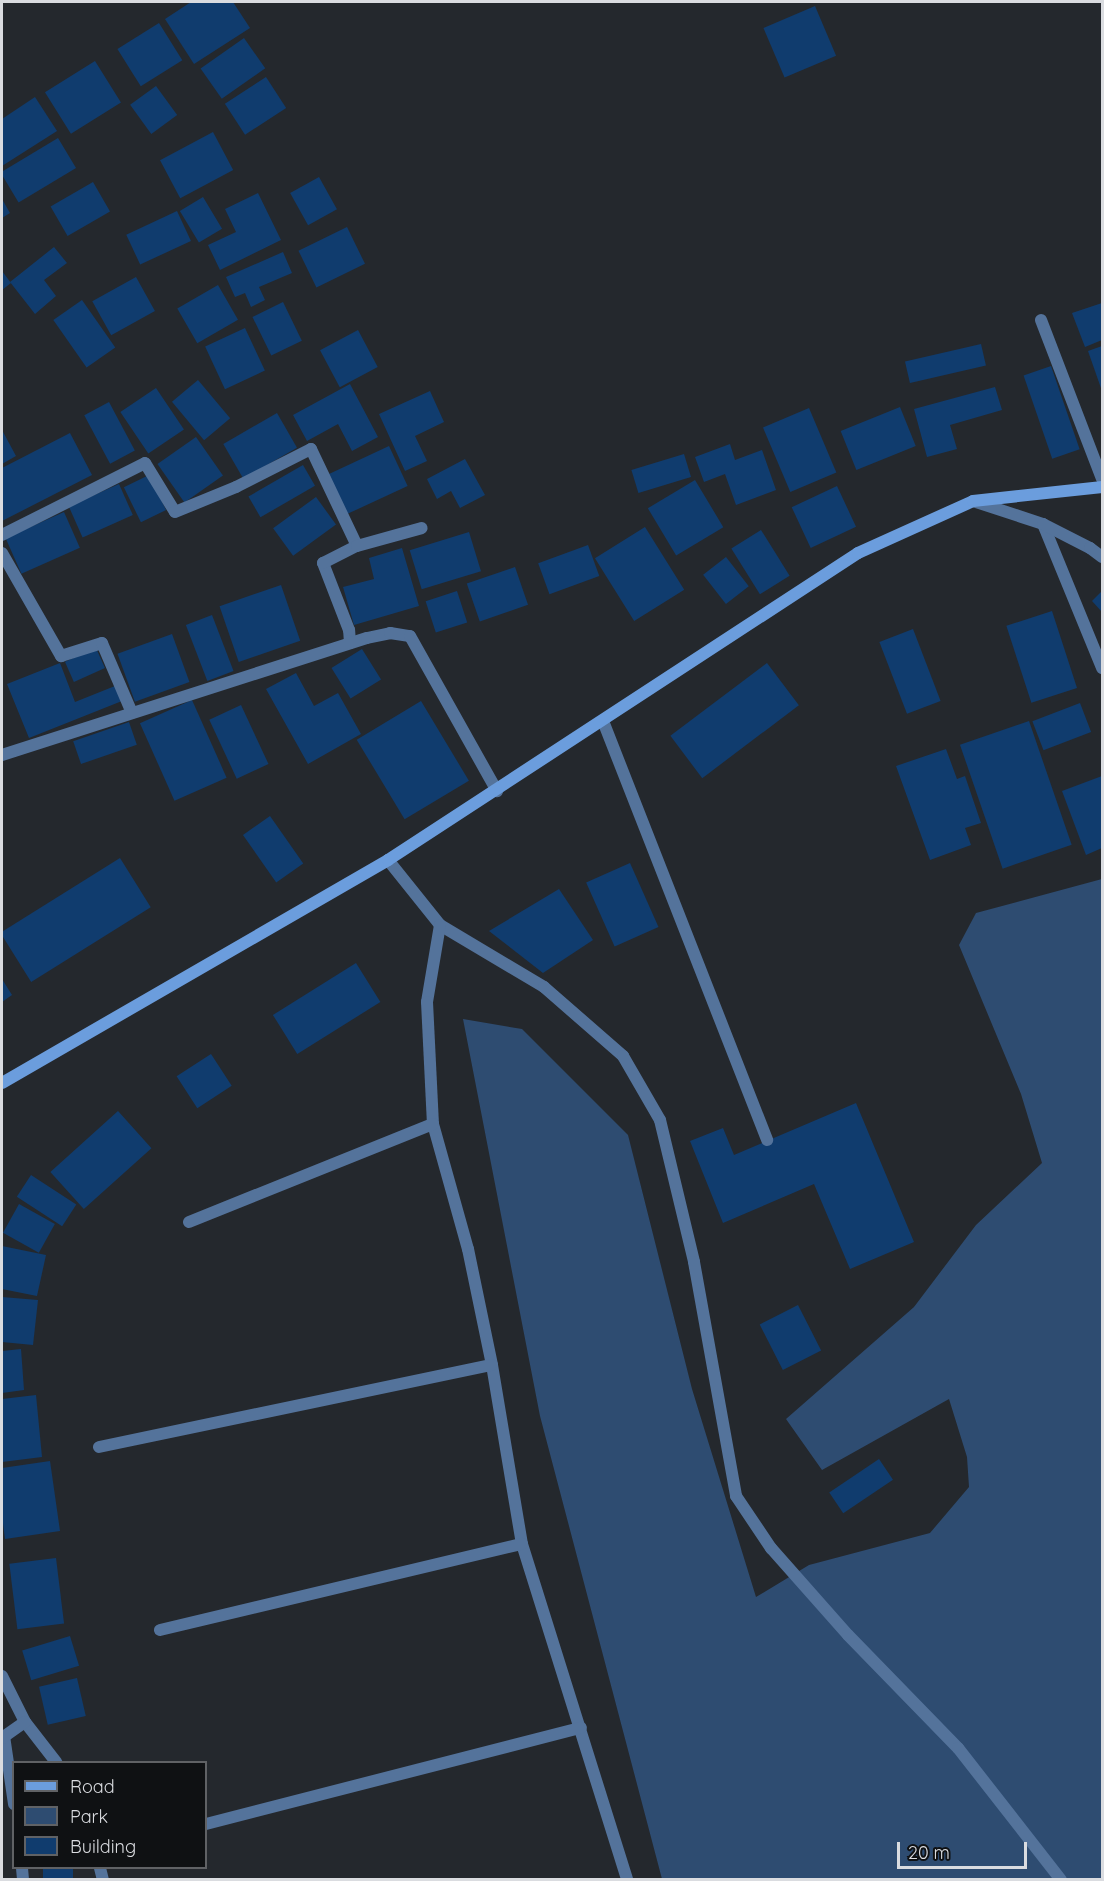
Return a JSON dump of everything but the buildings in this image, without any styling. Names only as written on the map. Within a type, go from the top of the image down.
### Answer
[{"type":"main road","points":[[2,1083],[388,860],[603,722],[858,553],[973,501],[1102,487]]},
{"type":"street","points":[[1041,320],[1102,478]]},
{"type":"street","points":[[2,535],[145,463],[175,512],[236,487],[310,449],[357,546]]},
{"type":"street","points":[[973,501],[1043,524],[1090,548],[1102,557]]},
{"type":"street","points":[[1043,524],[1102,668]]},
{"type":"street","points":[[350,643],[349,630],[323,563],[357,546],[422,528]]},
{"type":"street","points":[[2,553],[61,656],[102,643],[132,713]]},
{"type":"street","points":[[2,755],[350,643],[390,633],[410,636],[497,790]]},
{"type":"street","points":[[603,722],[767,1140]]},
{"type":"street","points":[[388,860],[440,925],[544,987],[623,1056],[660,1120],[694,1262],[736,1496],[771,1548],[848,1635],[958,1748],[1061,1880]]},
{"type":"street","points":[[440,925],[427,1002],[433,1124],[468,1249],[492,1365],[522,1544],[627,1880]]},
{"type":"street","points":[[189,1222],[433,1124]]},
{"type":"street","points":[[99,1447],[492,1365]]},
{"type":"street","points":[[160,1630],[522,1544]]},
{"type":"street","points":[[2,1676],[26,1722],[55,1761]]},
{"type":"street","points":[[12,1792],[3,1737],[26,1722]]},
{"type":"street","points":[[207,1824],[581,1728]]},
{"type":"green space","points":[[1102,879],[1102,1879],[662,1879],[540,1416],[463,1019],[522,1029],[628,1135],[692,1389],[756,1597],[809,1565],[930,1533],[969,1487],[967,1457],[949,1399],[822,1470],[786,1419],[914,1307],[976,1225],[1042,1163],[1021,1094],[959,945],[976,913]]}]
